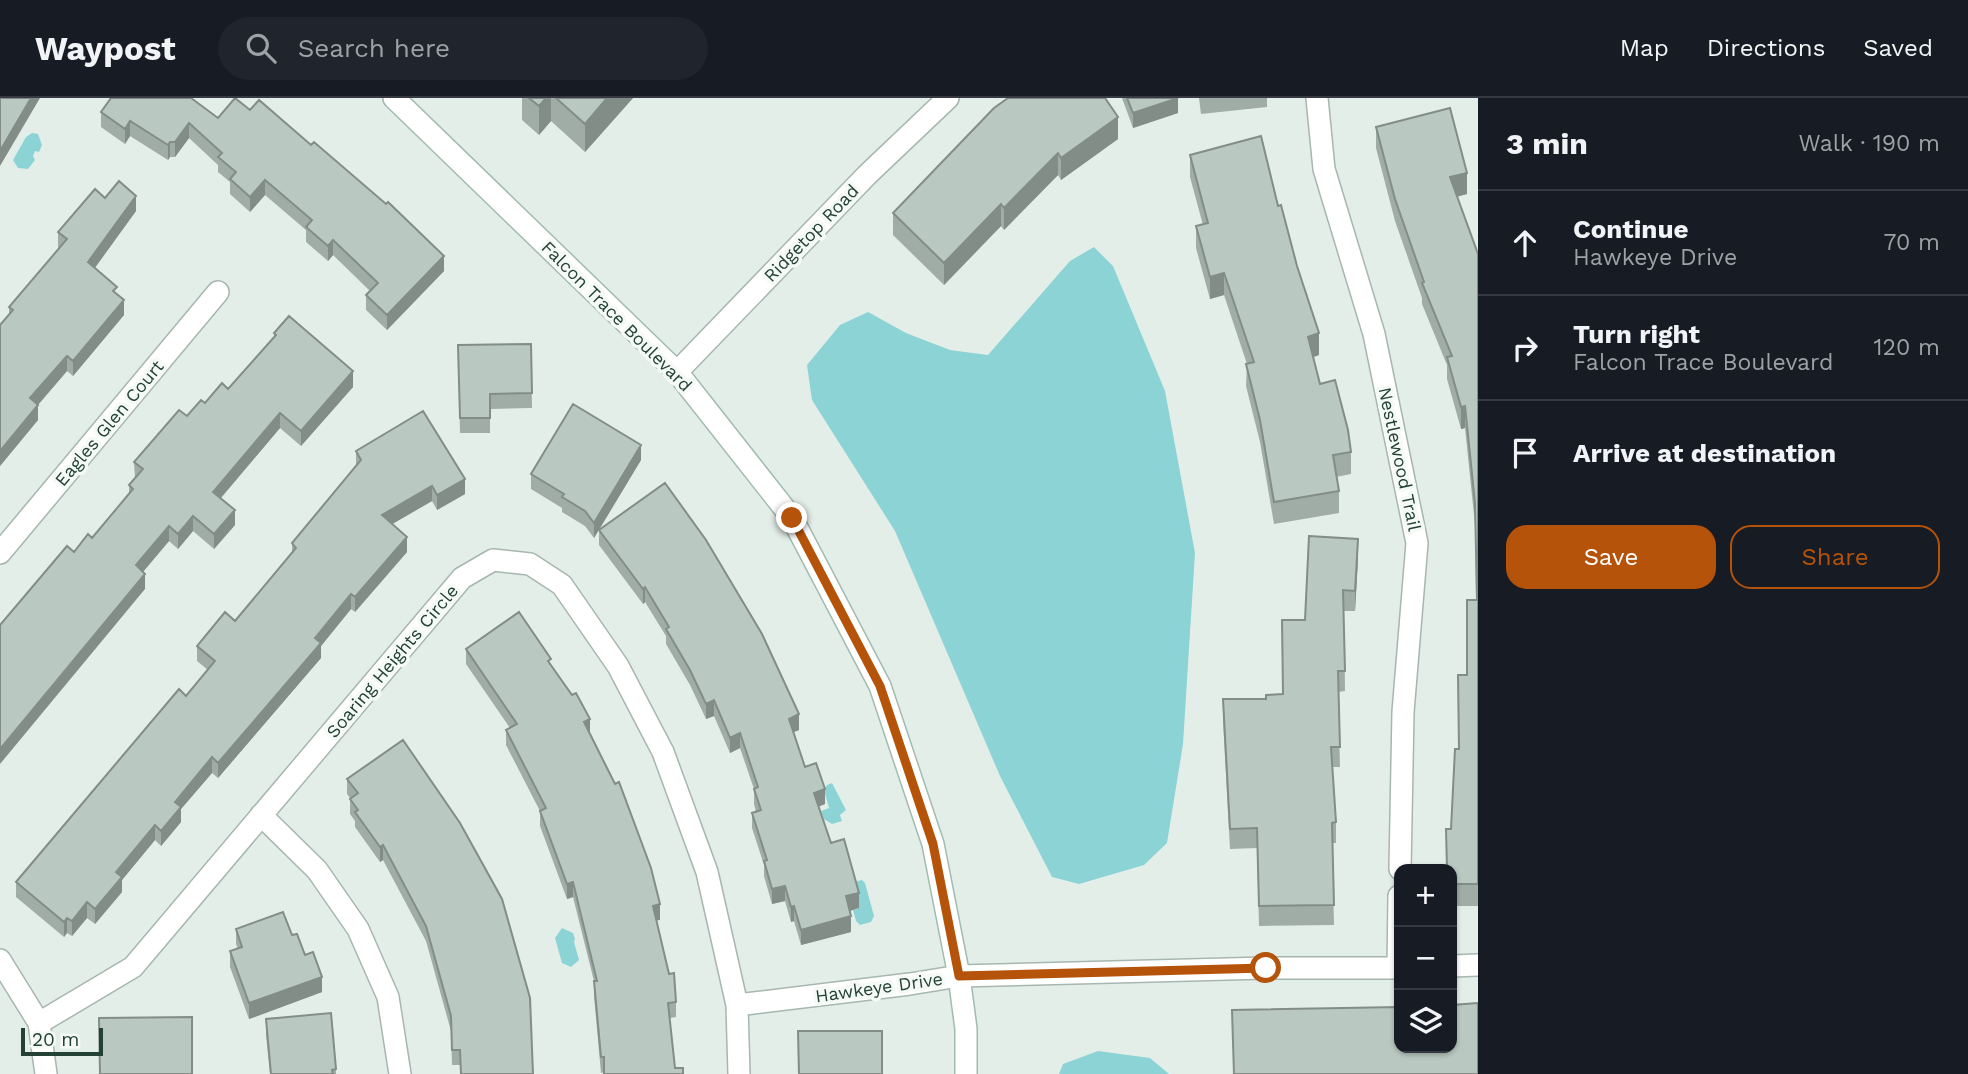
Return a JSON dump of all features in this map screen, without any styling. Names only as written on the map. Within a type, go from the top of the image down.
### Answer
[{"type":"street","name":"Falcon Trace Boulevard","points":[[394,98],[677,372],[792,518],[880,686],[933,844],[959,976],[966,1029],[966,1074]]},
{"type":"street","name":"Ridgetop Road","points":[[677,372],[867,176],[948,98]]},
{"type":"street","name":"Nestlewood Trail","points":[[1317,98],[1324,169],[1374,334],[1418,542],[1402,712],[1400,864]]},
{"type":"street","name":"Eagles Glen Court","points":[[0,553],[218,292]]},
{"type":"street","name":"Soaring Heights Circle","points":[[39,1023],[133,967],[461,578],[493,560],[530,564],[562,585],[618,666],[663,752],[707,872],[737,1005],[739,1074]]},
{"type":"street","points":[[261,816],[317,870],[358,929],[388,997],[400,1074]]},
{"type":"street","points":[[0,960],[39,1023],[46,1074]]},
{"type":"street","points":[[1457,966],[1478,965]]},
{"type":"street","name":"Hawkeye Drive","points":[[737,1005],[959,976],[1266,968],[1394,968]]},
{"type":"water","points":[[32,133],[38,134],[42,145],[39,152],[35,151],[35,160],[28,169],[18,168],[13,160],[26,137]]},
{"type":"water","points":[[1094,247],[1113,266],[1165,391],[1195,553],[1183,744],[1167,843],[1144,865],[1079,884],[1052,877],[1000,776],[895,531],[812,400],[807,365],[840,325],[868,312],[906,333],[950,350],[988,355],[1070,261]]},
{"type":"water","points":[[832,783],[846,810],[840,815],[842,821],[832,824],[824,819],[821,811],[829,808],[824,790]]},
{"type":"water","points":[[862,880],[874,916],[871,922],[860,925],[853,910],[858,909],[854,882]]},
{"type":"water","points":[[562,928],[573,933],[575,939],[579,960],[571,967],[562,963],[555,938]]},
{"type":"water","points":[[1098,1051],[1150,1058],[1169,1074],[1059,1074],[1063,1064]]},
{"type":"building","points":[[0,98],[31,98],[0,151]]},
{"type":"building","points":[[111,98],[191,98],[218,118],[235,98],[250,110],[259,100],[311,145],[314,142],[386,204],[388,202],[444,256],[387,315],[366,295],[378,283],[333,240],[328,246],[306,227],[312,220],[265,180],[250,197],[230,179],[236,172],[218,157],[222,153],[189,123],[175,142],[168,145],[130,121],[125,129],[101,112]]},
{"type":"building","points":[[529,98],[546,98],[539,106]]},
{"type":"building","points":[[556,98],[607,98],[585,124]]},
{"type":"building","points":[[1008,98],[1105,98],[1118,117],[1061,158],[1058,153],[1004,208],[1001,204],[944,263],[893,213],[994,108]]},
{"type":"building","points":[[1127,98],[1178,98],[1133,113]]},
{"type":"building","points":[[1450,108],[1467,173],[1450,177],[1478,254],[1478,884],[1457,884],[1457,864],[1447,864],[1446,829],[1451,829],[1455,749],[1459,749],[1458,675],[1467,675],[1467,600],[1477,600],[1475,503],[1465,406],[1461,407],[1447,357],[1452,356],[1422,283],[1424,282],[1395,199],[1376,127]]},
{"type":"building","points":[[1261,136],[1278,206],[1281,205],[1319,333],[1308,337],[1320,384],[1335,380],[1351,452],[1333,455],[1339,491],[1274,502],[1260,420],[1246,364],[1254,362],[1224,273],[1210,277],[1196,226],[1208,223],[1190,155]]},
{"type":"building","points":[[119,181],[136,196],[88,262],[117,287],[113,291],[124,300],[73,361],[67,356],[30,398],[38,405],[0,451],[0,325],[13,310],[9,307],[67,239],[58,232],[95,189],[105,198]]},
{"type":"building","points":[[289,316],[353,371],[301,431],[280,413],[213,492],[235,510],[214,534],[193,516],[178,534],[169,526],[136,565],[145,574],[0,749],[0,625],[67,546],[74,552],[88,534],[92,538],[133,489],[129,485],[143,469],[134,462],[179,410],[187,416],[201,400],[205,403],[222,383],[228,389],[276,335],[274,333]]},
{"type":"building","points":[[531,344],[532,393],[490,394],[490,418],[460,418],[458,345]]},
{"type":"building","points":[[573,404],[641,445],[594,523],[585,511],[562,497],[564,494],[531,474]]},
{"type":"building","points":[[423,411],[465,479],[437,495],[432,486],[382,515],[407,537],[355,597],[351,594],[315,638],[321,643],[218,763],[212,757],[175,802],[181,807],[161,831],[155,825],[116,872],[122,877],[95,909],[87,902],[72,921],[67,918],[64,922],[16,882],[179,689],[186,696],[215,661],[197,646],[225,612],[235,621],[296,548],[292,543],[361,460],[356,451]]},
{"type":"building","points":[[665,483],[706,540],[762,634],[799,714],[789,719],[805,767],[816,763],[825,789],[814,793],[831,843],[844,839],[859,893],[846,896],[851,916],[801,930],[785,886],[772,889],[764,861],[767,860],[752,813],[761,810],[754,789],[758,787],[740,733],[730,738],[714,700],[706,704],[666,629],[669,627],[645,587],[643,589],[599,530]]},
{"type":"building","points":[[1309,536],[1358,539],[1355,591],[1343,590],[1345,671],[1338,671],[1340,747],[1331,747],[1336,822],[1332,823],[1334,905],[1259,906],[1257,828],[1230,829],[1223,699],[1266,699],[1266,695],[1283,694],[1282,620],[1305,620]]},
{"type":"building","points":[[519,612],[551,659],[548,661],[572,695],[576,693],[590,719],[584,722],[615,784],[619,782],[651,868],[660,904],[653,906],[669,974],[674,973],[676,1002],[668,1003],[675,1068],[683,1068],[683,1074],[604,1074],[594,981],[597,981],[573,882],[567,884],[540,811],[546,808],[506,730],[517,724],[466,649]]},
{"type":"building","points":[[403,740],[460,823],[502,899],[530,998],[533,1074],[461,1074],[460,1050],[452,1050],[451,1016],[426,926],[383,845],[380,847],[355,812],[358,810],[350,799],[358,793],[347,779]]},
{"type":"building","points":[[283,912],[292,935],[297,934],[305,955],[313,952],[322,977],[249,1003],[230,951],[242,947],[236,929]]},
{"type":"building","points":[[1478,1003],[1478,1074],[1234,1074],[1232,1010],[1394,1007],[1394,1053],[1457,1053],[1457,1005]]},
{"type":"building","points":[[331,1013],[336,1069],[332,1070],[333,1074],[271,1074],[266,1019]]},
{"type":"building","points":[[192,1017],[192,1074],[100,1074],[99,1018]]},
{"type":"building","points":[[798,1031],[882,1031],[882,1074],[799,1074]]},
{"type":"route","points":[[792,518],[880,686],[933,844],[959,976],[1266,968]]}]
